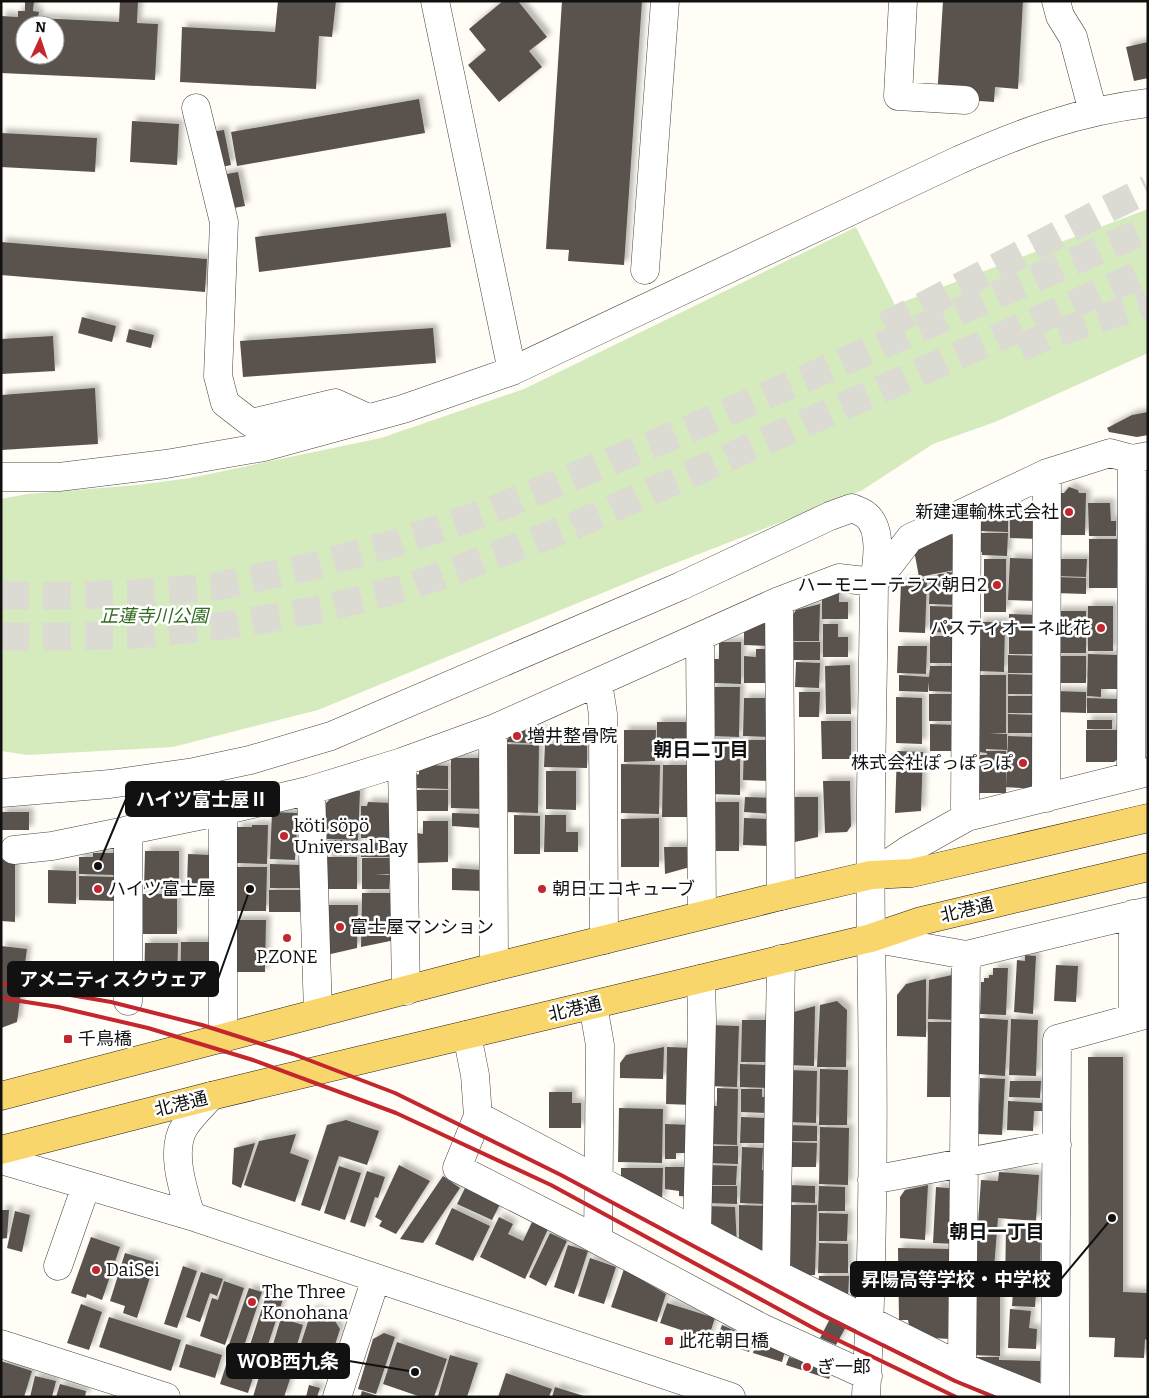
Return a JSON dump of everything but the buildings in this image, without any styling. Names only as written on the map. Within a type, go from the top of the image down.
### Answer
[{"type":"main road","points":[[1,1096],[494,967],[702,915],[872,875],[912,873],[1148,818]]},
{"type":"main road","name":"北港通","points":[[1,1150],[211,1096],[871,938],[921,920],[1148,866]]},
{"type":"street","points":[[645,270],[665,1]]},
{"type":"street","points":[[903,1],[898,96],[965,100]]},
{"type":"street","points":[[1056,1],[1060,16],[1072,37],[1092,112]]},
{"type":"street","points":[[441,2],[512,372]]},
{"type":"street","points":[[1,477],[59,477],[166,464],[264,447],[403,409],[512,372],[1011,137],[1060,120],[1092,112],[1148,103]]},
{"type":"street","points":[[196,108],[224,222],[218,376],[225,403],[252,423],[335,403],[368,418]]},
{"type":"street","points":[[872,875],[908,850],[967,817],[1139,774],[1140,457],[1110,453],[1047,473],[966,511],[910,538],[874,582]]},
{"type":"street","points":[[1046,798],[1047,473]]},
{"type":"street","points":[[1,792],[110,784],[194,772],[250,760],[331,736],[672,590],[830,516],[852,508],[866,515],[873,526],[878,542],[878,561],[874,582],[871,938],[873,986],[872,1180],[867,1387],[598,1240],[457,1168],[478,1116],[476,1075],[467,1035]]},
{"type":"street","points":[[966,511],[965,807],[967,817]]},
{"type":"street","points":[[14,850],[52,846],[223,811],[311,790],[402,762],[493,728],[778,602],[839,578],[874,582]]},
{"type":"street","points":[[778,602],[781,896]]},
{"type":"street","points":[[700,637],[702,915]]},
{"type":"street","points":[[598,683],[603,714],[604,940]]},
{"type":"street","points":[[493,728],[494,967]]},
{"type":"street","points":[[402,762],[406,991]]},
{"type":"street","points":[[311,790],[318,1013]]},
{"type":"street","points":[[223,811],[223,1039]]},
{"type":"street","points":[[128,830],[128,1001]]},
{"type":"street","points":[[871,938],[966,955],[1140,913],[1140,1016],[1057,1039],[1055,1397]]},
{"type":"street","points":[[962,1367],[966,955]]},
{"type":"street","points":[[776,1274],[781,959]]},
{"type":"street","points":[[697,1231],[702,1020],[701,979]]},
{"type":"street","points":[[594,1005],[600,1045],[598,1240]]},
{"type":"street","points":[[191,1216],[180,1181],[178,1151],[184,1127],[211,1096]]},
{"type":"street","points":[[478,1116],[776,1274],[962,1367],[1037,1397]]},
{"type":"street","points":[[872,1180],[1057,1146]]},
{"type":"street","points":[[1,1160],[191,1216],[731,1397]]},
{"type":"street","points":[[58,1266],[86,1186]]},
{"type":"street","points":[[337,1397],[376,1278]]},
{"type":"street","points":[[1,1344],[166,1397]]},
{"type":"green space","name":"正蓮寺川公園","points":[[1148,209],[1148,353],[995,422],[933,444],[861,491],[663,568],[318,710],[173,747],[28,755],[1,751],[1,499],[27,494],[138,485],[190,478],[381,438],[524,389],[856,227],[895,305]]},
{"type":"tunnel","points":[[885,326],[1148,189]]},
{"type":"tunnel","points":[[1,595],[128,594],[214,587],[309,567],[396,543],[485,513],[689,429],[1148,229]]},
{"type":"tunnel","points":[[1,636],[132,635],[230,625],[322,609],[415,585],[571,527],[1148,271]]},
{"type":"tunnel","points":[[1020,348],[1046,336],[1148,303]]},
{"type":"railway","points":[[1,983],[111,1002],[202,1025],[293,1054],[395,1093],[561,1175],[824,1316],[955,1381],[994,1397]]},
{"type":"railway","points":[[1,998],[58,1007],[148,1028],[253,1060],[396,1113],[551,1185],[817,1330],[956,1397]]},
{"type":"place","name":"新建運輸株式会社","points":[[1069,512]]},
{"type":"place","name":"ハーモニーテラス朝日2","points":[[997,585]]},
{"type":"place","name":"パスティオーネ此花","points":[[1101,628]]},
{"type":"place","name":"増井整骨院","points":[[517,736]]},
{"type":"place","name":"株式会社ぽっぽっぽ","points":[[1023,763]]},
{"type":"place","name":"köti söpö Universal Bay","points":[[284,836]]},
{"type":"place","name":"ハイツ富士屋Ⅱ","points":[[98,866]]},
{"type":"place","name":"ハイツ富士屋","points":[[98,889]]},
{"type":"place","name":"アメニティスクウェア","points":[[250,889]]},
{"type":"place","name":"朝日エコキューブ","points":[[542,889]]},
{"type":"place","name":"富士屋マンション","points":[[340,927]]},
{"type":"place","name":"P.ZONE","points":[[287,938]]},
{"type":"place","name":"千鳥橋","points":[[68,1039]]},
{"type":"place","name":"昇陽高等学校・中学校","points":[[1112,1218]]},
{"type":"place","name":"DaiSei","points":[[96,1270]]},
{"type":"place","name":"The Three Konohana","points":[[252,1302]]},
{"type":"place","name":"此花朝日橋","points":[[669,1341]]},
{"type":"place","name":"ぎ一郎","points":[[807,1367]]},
{"type":"place","name":"WOB西九条","points":[[415,1372]]},
{"type":"district","name":"朝日二丁目","points":[[701,749]]},
{"type":"district","name":"朝日一丁目","points":[[997,1231]]}]
